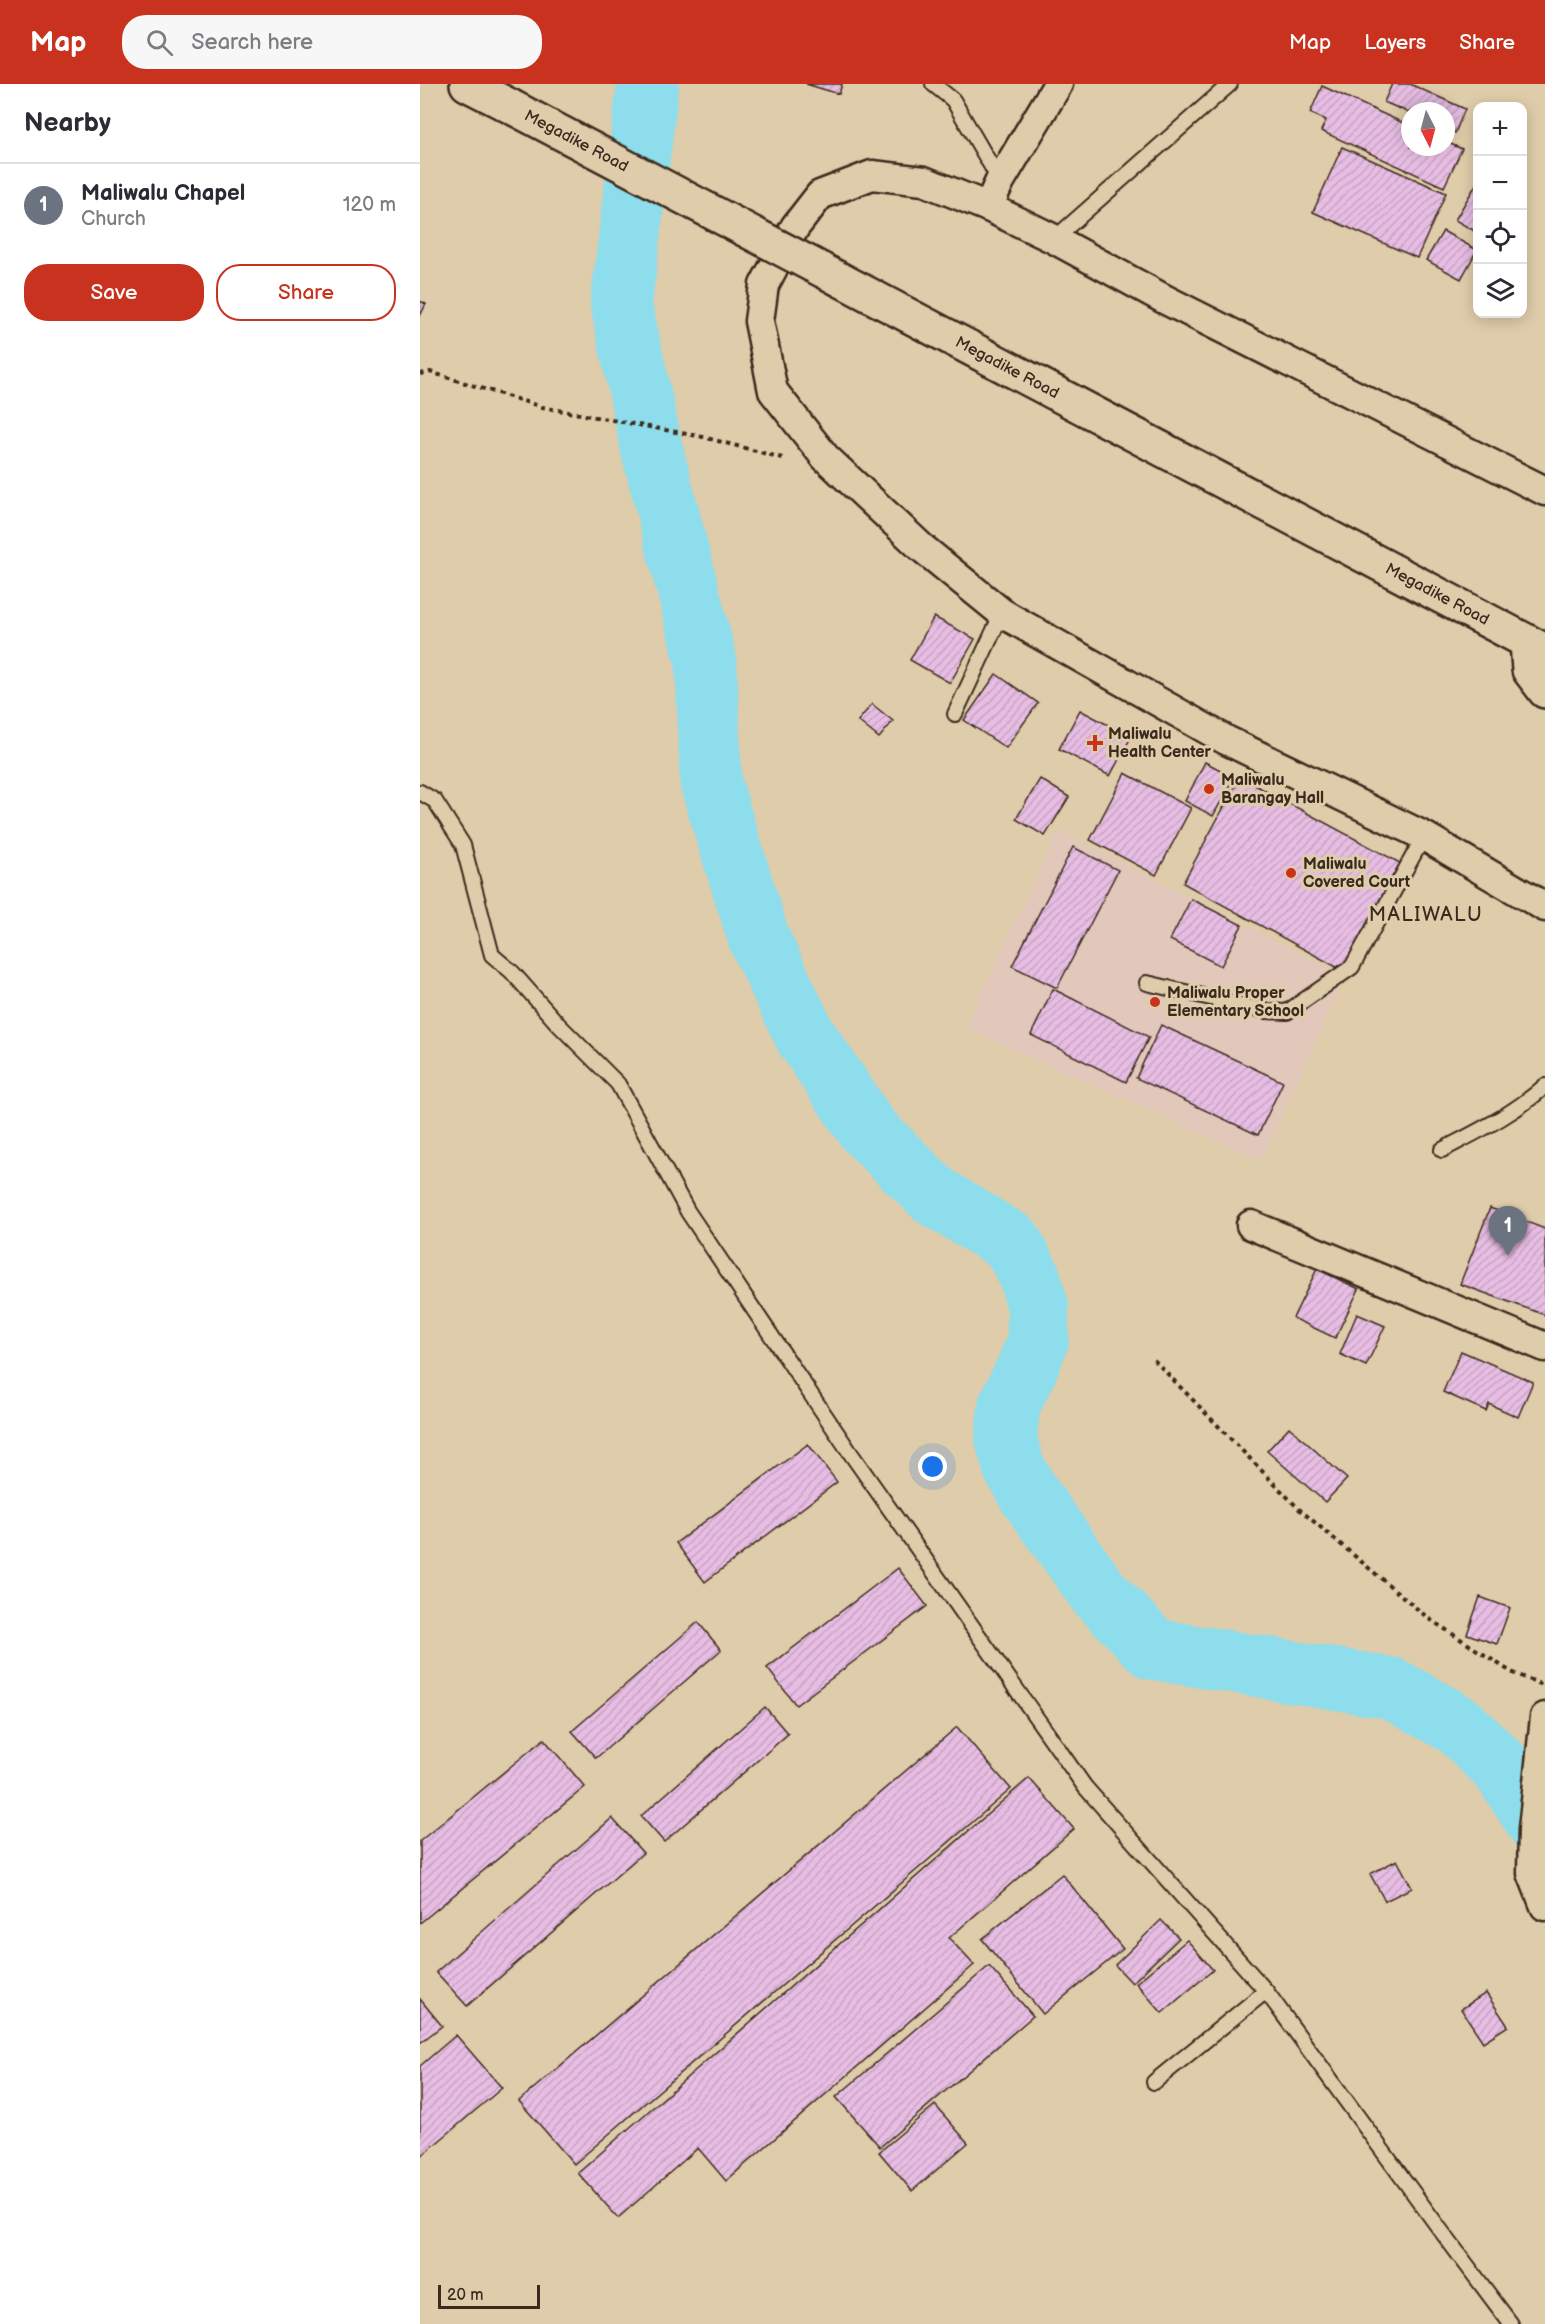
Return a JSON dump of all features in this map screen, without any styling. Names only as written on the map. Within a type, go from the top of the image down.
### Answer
[{"type":"main road","name":"Megadike Road","points":[[467,84],[1536,646]]},
{"type":"main road","points":[[1536,646],[1529,670],[1545,691]]},
{"type":"street","points":[[988,207],[1000,181],[1058,84]]},
{"type":"street","points":[[1545,491],[1176,305],[1054,239],[988,207],[924,181],[872,175],[820,195],[795,227],[764,285],[759,321],[773,392],[825,457],[921,547],[1002,613],[1226,740],[1424,836],[1545,907]]},
{"type":"street","points":[[1251,1224],[1545,1347]]},
{"type":"street","points":[[1545,1717],[1533,1829],[1532,1873],[1545,1906]]},
{"type":"lane","points":[[933,84],[953,100],[1000,181]]},
{"type":"lane","points":[[1054,239],[1230,84]]},
{"type":"lane","points":[[955,714],[1002,613]]},
{"type":"lane","points":[[420,792],[435,801],[463,845],[492,955],[512,972],[558,1024],[618,1084],[688,1212],[843,1441],[1085,1787],[1266,1991],[1511,2324]]},
{"type":"lane","points":[[1147,983],[1266,1011],[1287,1012],[1352,967],[1424,836]]},
{"type":"lane","points":[[1442,1150],[1498,1121],[1526,1103],[1545,1086]]},
{"type":"lane","points":[[1154,2082],[1266,1991]]},
{"type":"path","points":[[420,374],[430,372],[542,407],[704,437],[778,458],[801,461],[825,457]]},
{"type":"path","points":[[1154,1360],[1299,1509],[1419,1611],[1511,1672],[1545,1686]]},
{"type":"shaded area","name":"Maliwalu Proper Elementary School","points":[[1059,830],[1345,976],[1262,1160],[965,1028]]},
{"type":"building","points":[[806,84],[842,84],[839,94]]},
{"type":"building","points":[[1392,84],[1410,84],[1450,102],[1401,102],[1401,109],[1384,102]]},
{"type":"building","points":[[1322,86],[1401,122],[1401,156],[1455,156],[1455,146],[1462,149],[1444,187],[1321,131],[1326,120],[1310,113]]},
{"type":"building","points":[[1455,104],[1465,109],[1455,133]]},
{"type":"building","points":[[1342,147],[1446,193],[1417,258],[1313,212]]},
{"type":"building","points":[[1473,189],[1473,230],[1455,220]]},
{"type":"building","points":[[1443,231],[1473,248],[1473,257],[1461,279],[1426,260]]},
{"type":"building","points":[[420,301],[426,304],[420,316]]},
{"type":"building","points":[[934,617],[975,639],[950,683],[910,660]]},
{"type":"building","points":[[996,674],[1038,703],[1006,748],[964,720]]},
{"type":"building","points":[[872,704],[893,721],[879,738],[858,721]]},
{"type":"building","name":"Maliwalu Health Center","points":[[1080,710],[1131,737],[1110,776],[1059,749]]},
{"type":"building","name":"Maliwalu Barangay Hall","points":[[1205,762],[1234,777],[1213,816],[1185,801]]},
{"type":"building","points":[[1125,773],[1191,808],[1156,875],[1090,840]]},
{"type":"building","name":"Maliwalu Covered Court","points":[[1240,777],[1400,863],[1342,970],[1183,883]]},
{"type":"building","points":[[1040,779],[1069,797],[1045,836],[1016,819]]},
{"type":"building","points":[[1073,847],[1118,870],[1057,988],[1012,966]]},
{"type":"building","points":[[1191,899],[1242,925],[1221,966],[1170,940]]},
{"type":"building","points":[[1053,989],[1149,1037],[1126,1082],[1031,1035]]},
{"type":"building","points":[[1161,1025],[1283,1082],[1258,1135],[1136,1078]]},
{"type":"building","points":[[1490,1208],[1545,1229],[1545,1315],[1460,1284]]},
{"type":"building","points":[[1317,1269],[1359,1289],[1335,1338],[1293,1318]]},
{"type":"building","points":[[1357,1314],[1385,1326],[1366,1366],[1340,1354]]},
{"type":"building","points":[[1461,1351],[1533,1382],[1518,1417],[1489,1404],[1486,1411],[1443,1392]]},
{"type":"building","points":[[1289,1427],[1347,1479],[1325,1502],[1267,1451]]},
{"type":"building","points":[[808,1444],[837,1482],[705,1582],[676,1543]]},
{"type":"building","points":[[898,1568],[927,1606],[796,1705],[767,1668]]},
{"type":"building","points":[[1480,1597],[1510,1608],[1497,1644],[1467,1634]]},
{"type":"building","points":[[698,1622],[721,1650],[596,1758],[572,1731]]},
{"type":"building","points":[[765,1707],[788,1734],[664,1842],[641,1816]]},
{"type":"building","points":[[957,1727],[1011,1789],[574,2164],[519,2101]]},
{"type":"building","points":[[544,1739],[585,1787],[420,1923],[420,1841]]},
{"type":"building","points":[[1029,1778],[1074,1829],[949,1938],[974,1965],[726,2181],[698,2148],[618,2218],[578,2173]]},
{"type":"building","points":[[612,1818],[643,1853],[467,2006],[436,1972]]},
{"type":"building","points":[[1397,1860],[1412,1888],[1385,1901],[1370,1874]]},
{"type":"building","points":[[1062,1874],[1123,1949],[1043,2014],[982,1939]]},
{"type":"building","points":[[1161,1920],[1179,1938],[1132,1983],[1115,1965]]},
{"type":"building","points":[[1187,1940],[1213,1970],[1162,2013],[1136,1983]]},
{"type":"building","points":[[989,1966],[1033,2016],[880,2147],[836,2097]]},
{"type":"building","points":[[1486,1993],[1508,2026],[1483,2042],[1461,2009]]},
{"type":"building","points":[[420,1999],[442,2026],[420,2043]]},
{"type":"building","points":[[456,2035],[502,2088],[420,2157],[420,2066]]},
{"type":"building","points":[[935,2105],[968,2143],[912,2191],[879,2152]]},
{"type":"waterway","points":[[648,84],[621,304],[653,454],[706,661],[711,784],[759,939],[806,1037],[868,1130],[935,1196],[1012,1243],[1029,1275],[1038,1307],[1038,1340],[1009,1406],[1006,1439],[1014,1468],[1030,1496],[1098,1592],[1153,1649],[1391,1688],[1458,1725],[1502,1768],[1545,1834]]},
{"type":"place","name":"Maliwalu Health Center","points":[[1095,743]]},
{"type":"place","name":"Maliwalu Barangay Hall","points":[[1209,789]]},
{"type":"place","name":"Maliwalu Covered Court","points":[[1291,873]]},
{"type":"place","name":"Maliwalu Proper Elementary School","points":[[1155,1002]]},
{"type":"place","name":"Maliwalu Chapel","points":[[1508,1256]]},
{"type":"district","name":"MALIWALU","points":[[1426,915]]}]
